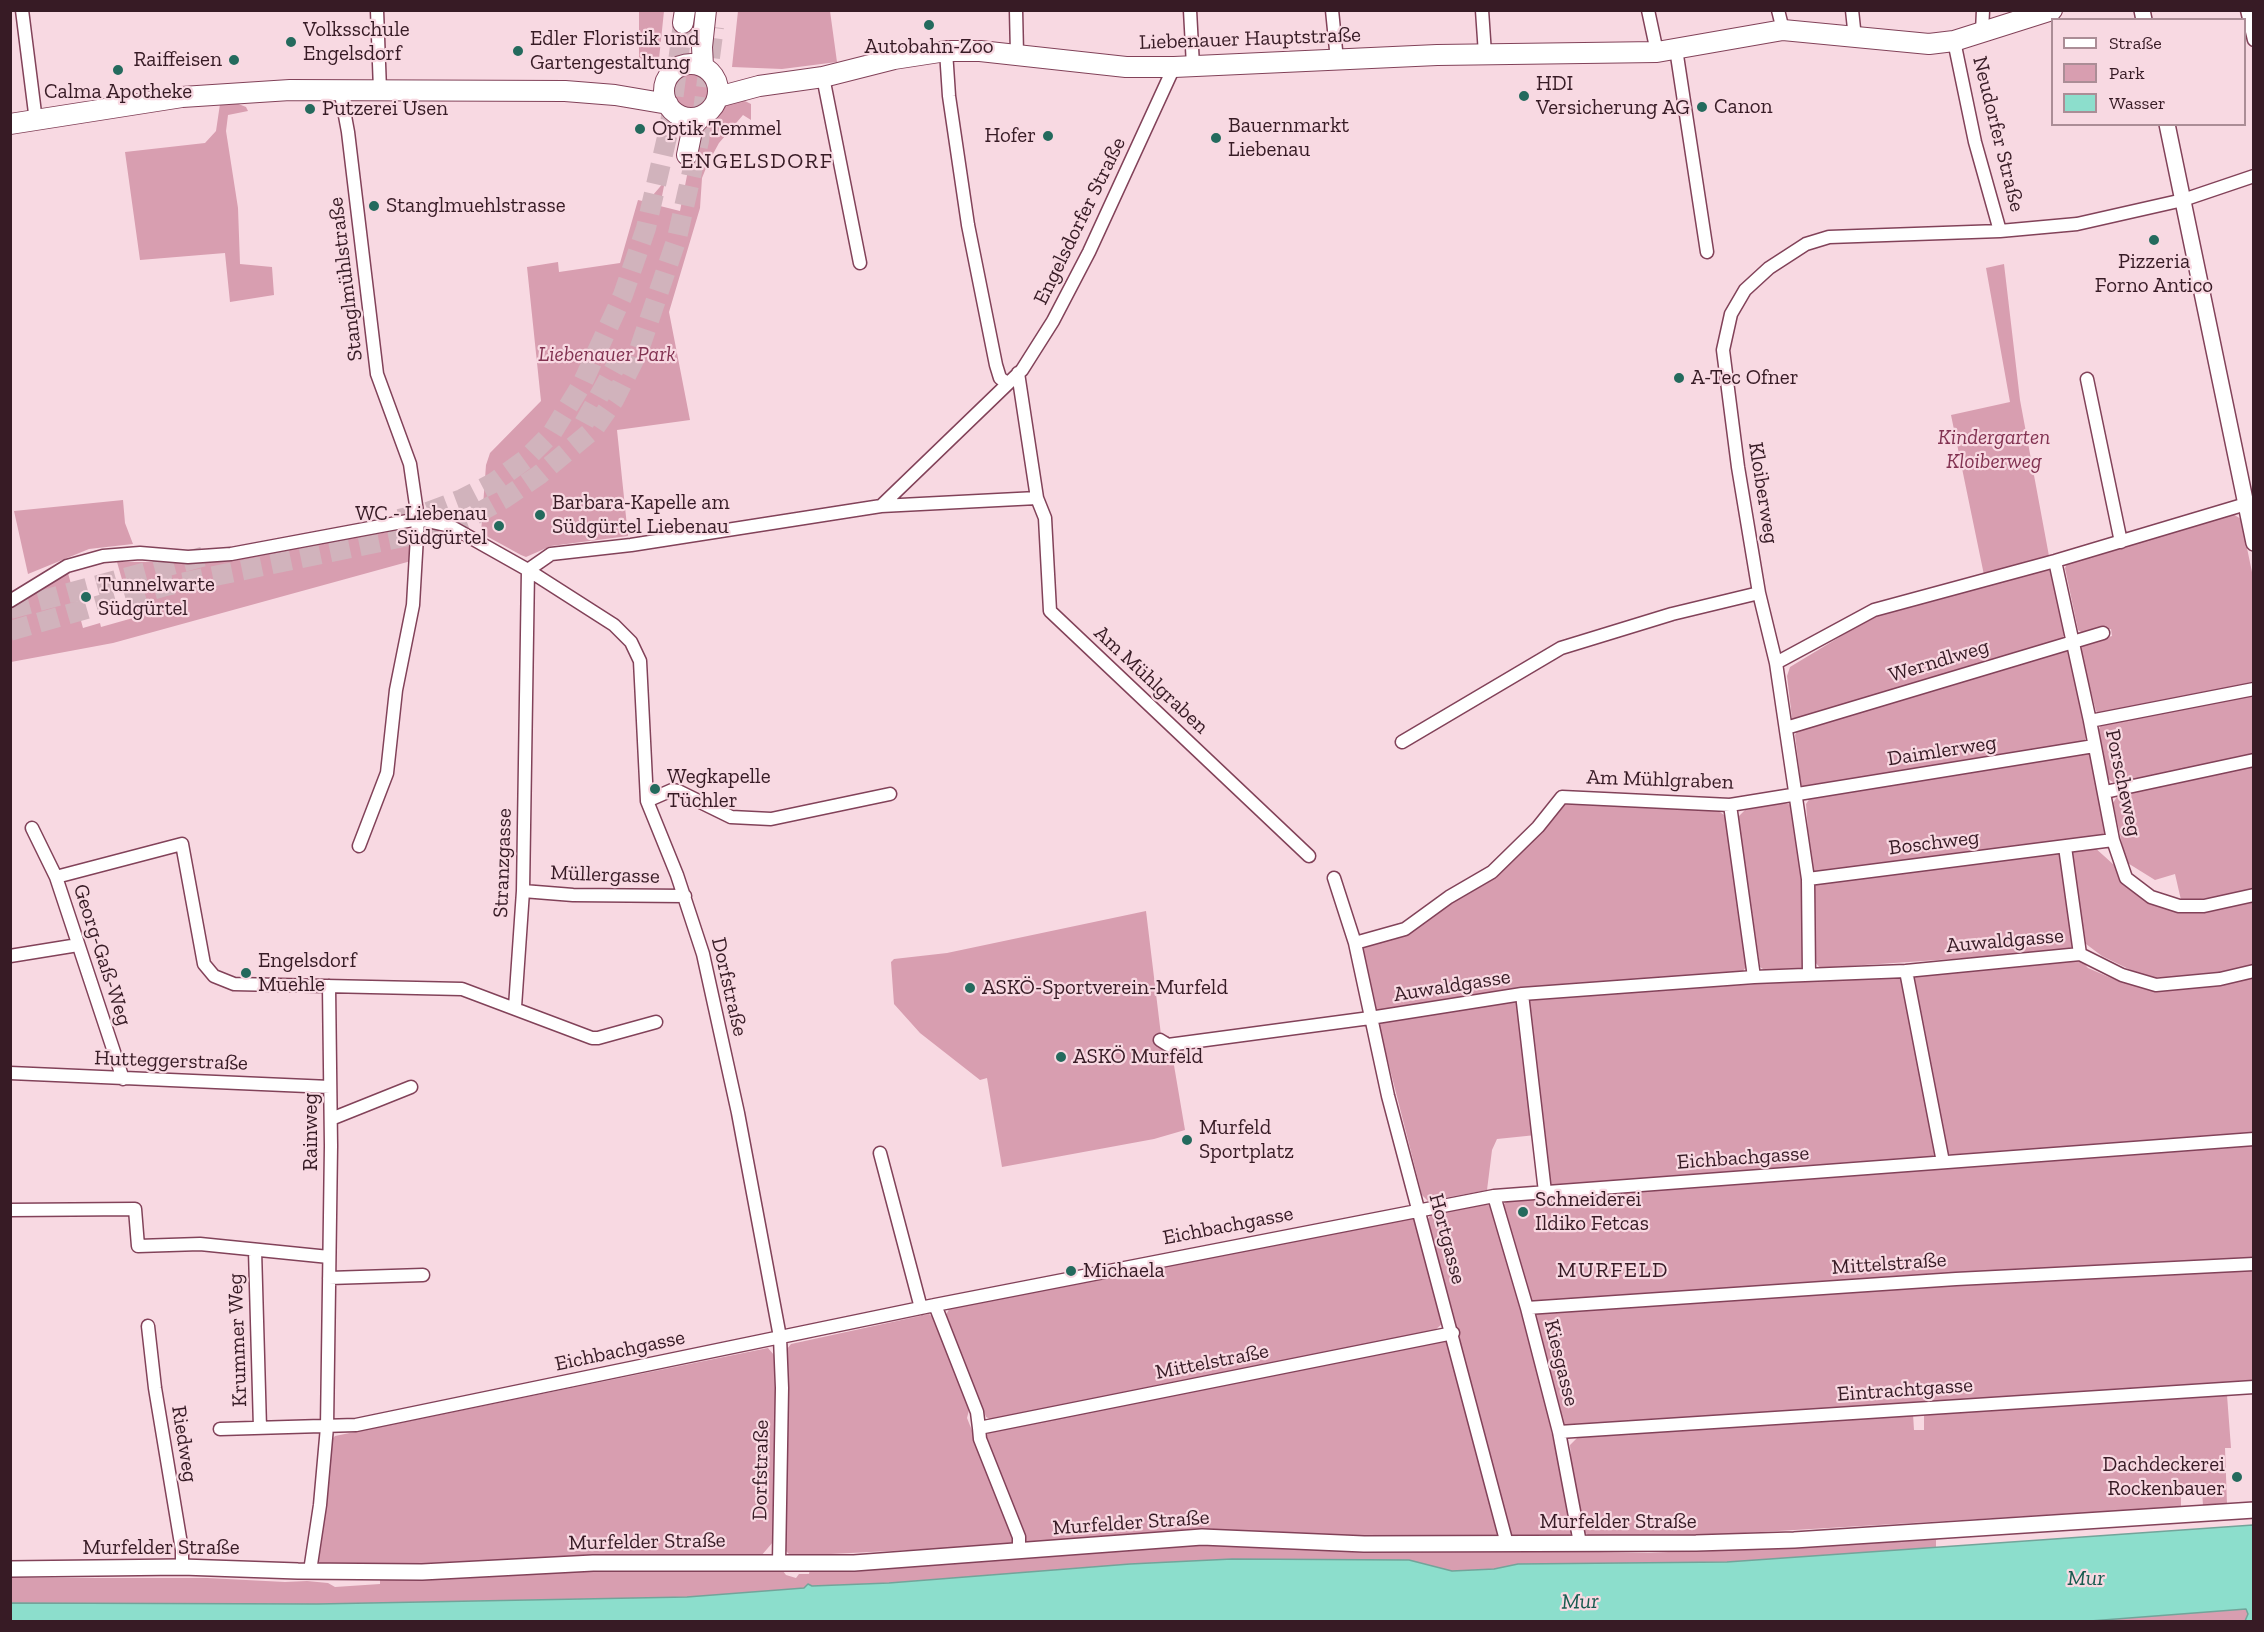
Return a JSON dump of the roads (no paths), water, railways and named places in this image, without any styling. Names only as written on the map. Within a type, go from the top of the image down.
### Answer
[{"type":"main road","name":"Liebenauer Hauptstraße","points":[[706,76],[759,86],[824,77],[894,59],[1017,54],[1126,66],[1183,66],[1485,54],[1666,51],[1783,30],[1918,44],[1954,41],[2052,10]]},
{"type":"main road","points":[[688,15],[706,76]]},
{"type":"main road","points":[[706,76],[674,70],[666,81],[664,93],[672,109],[682,154],[693,126],[711,110],[702,47],[712,16]]},
{"type":"main road","points":[[615,94],[666,81]]},
{"type":"main road","points":[[10,124],[182,97],[340,89],[565,91],[615,94],[672,109],[692,118],[701,117]]},
{"type":"street","points":[[22,10],[36,121]]},
{"type":"street","points":[[376,10],[380,90]]},
{"type":"street","points":[[1016,10],[1017,54]]},
{"type":"street","points":[[1183,66],[1190,10]]},
{"type":"street","points":[[1332,10],[1337,60]]},
{"type":"street","points":[[1482,10],[1485,54]]},
{"type":"street","points":[[1648,10],[1666,51],[1707,252]]},
{"type":"street","points":[[1778,10],[1783,30]]},
{"type":"street","points":[[1852,10],[1855,38]]},
{"type":"street","points":[[1982,32],[1983,10]]},
{"type":"street","points":[[2247,10],[2253,40]]},
{"type":"street","name":"Neudorfer Straße","points":[[1954,41],[1975,142],[2000,231],[2077,224],[2183,200],[2253,176]]},
{"type":"street","points":[[946,58],[968,225],[996,365],[1000,378],[1007,383]]},
{"type":"street","name":"Engelsdorfer Straße","points":[[881,506],[1018,373],[1053,321],[1183,66]]},
{"type":"street","points":[[824,77],[860,263]]},
{"type":"street","name":"Stanglmühlstraße","points":[[340,89],[348,132],[377,374],[410,464],[418,519],[413,605],[396,690],[387,773],[373,815],[359,846]]},
{"type":"street","points":[[2167,126],[2253,543]]},
{"type":"street","name":"Kloiberweg","points":[[1809,975],[1808,879],[1776,663],[1759,593],[1723,350],[1731,314],[1745,290],[1769,268],[1806,244],[1828,237],[2000,231]]},
{"type":"street","name":"Am Mühlgraben","points":[[1018,373],[1037,498],[1045,518],[1050,611],[1309,856]]},
{"type":"street","points":[[2087,379],[2121,542]]},
{"type":"street","points":[[528,570],[551,554],[632,545],[881,506],[1037,498]]},
{"type":"street","points":[[1776,663],[1874,610],[2055,561],[2246,504]]},
{"type":"street","points":[[10,601],[67,566],[103,556],[140,553],[188,557],[231,554],[418,519]]},
{"type":"street","name":"Dorfstraße","points":[[418,519],[450,526],[528,570],[614,625],[634,646],[640,661],[647,801],[685,896],[703,954],[738,1113],[780,1337],[782,1388],[779,1562]]},
{"type":"street","name":"Porscheweg","points":[[2055,561],[2091,721],[2114,840],[2126,878],[2151,897],[2180,906],[2204,906],[2253,896]]},
{"type":"street","name":"Stranzgasse","points":[[515,1007],[523,891],[528,570]]},
{"type":"street","points":[[1402,742],[1561,648],[1672,615],[1759,593]]},
{"type":"street","name":"Werndlweg","points":[[1786,728],[2073,640],[2103,633]]},
{"type":"street","points":[[2091,721],[2253,689]]},
{"type":"street","name":"Daimlerweg","points":[[1796,794],[2094,746]]},
{"type":"street","points":[[2104,792],[2253,760]]},
{"type":"street","points":[[647,801],[672,790],[731,817],[771,819],[890,794]]},
{"type":"street","name":"Am Mühlgraben","points":[[1355,943],[1405,929],[1449,897],[1492,872],[1538,827],[1562,797],[1730,805],[1796,794]]},
{"type":"street","points":[[1730,805],[1754,977]]},
{"type":"street","name":"Georg-Gaß-Weg","points":[[32,828],[56,877],[123,1079]]},
{"type":"street","name":"Boschweg","points":[[1808,879],[2114,840]]},
{"type":"street","name":"Georg-Gaß-Weg","points":[[56,877],[182,844],[203,963],[211,974],[242,985],[329,986]]},
{"type":"street","points":[[2065,847],[2080,954]]},
{"type":"street","points":[[1334,878],[1355,943]]},
{"type":"street","name":"Müllergasse","points":[[523,891],[573,895],[685,896]]},
{"type":"street","name":"Hortgasse","points":[[1355,943],[1370,1018],[1507,1544]]},
{"type":"street","points":[[10,956],[78,945]]},
{"type":"street","name":"Auwaldgasse","points":[[1160,1040],[1168,1045],[1370,1018],[1522,994],[1754,977],[1906,971],[2080,954],[2122,975],[2156,986],[2220,979],[2253,971]]},
{"type":"street","points":[[1906,971],[1943,1162]]},
{"type":"street","points":[[329,986],[462,989],[515,1007],[592,1038],[656,1022]]},
{"type":"street","name":"Rainweg","points":[[310,1571],[320,1505],[327,1427],[331,1119],[329,986]]},
{"type":"street","points":[[1522,994],[1545,1192]]},
{"type":"street","name":"Hutteggerstraße","points":[[10,1073],[330,1087]]},
{"type":"street","points":[[331,1119],[411,1088]]},
{"type":"street","name":"Eichbachgasse","points":[[327,1427],[356,1425],[517,1394],[935,1305],[1419,1208],[1494,1196],[2253,1139]]},
{"type":"street","points":[[880,1153],[921,1308]]},
{"type":"street","name":"Kiesgasse","points":[[1494,1196],[1527,1308],[1559,1432],[1580,1543]]},
{"type":"street","name":"Krummer Weg","points":[[10,1210],[135,1209],[138,1246],[200,1244],[329,1257]]},
{"type":"street","name":"Krummer Weg","points":[[255,1250],[260,1428]]},
{"type":"street","name":"Mittelstraße","points":[[1527,1308],[1956,1279],[2253,1264]]},
{"type":"street","points":[[329,1278],[423,1275]]},
{"type":"street","points":[[935,1305],[977,1412],[980,1439],[1019,1537],[1019,1551]]},
{"type":"street","name":"Riedweg","points":[[148,1326],[155,1388],[182,1550],[182,1567]]},
{"type":"street","name":"Mittelstraße","points":[[979,1428],[1453,1333]]},
{"type":"street","name":"Eintrachtgasse","points":[[1559,1432],[2253,1387]]},
{"type":"street","points":[[220,1429],[327,1427]]},
{"type":"street","name":"Murfelder Straße","points":[[10,1569],[182,1567],[422,1572],[593,1563],[854,1563],[1202,1537],[1364,1544],[1794,1540],[2253,1510]]},
{"type":"water","name":"Mur","points":[[2253,1525],[2253,1622],[2245,1621],[2248,1614],[2246,1609],[2077,1622],[10,1621],[11,1603],[317,1604],[687,1597],[804,1588],[808,1584],[812,1586],[889,1583],[1130,1564],[1232,1559],[1409,1560],[1452,1571],[1494,1569],[1518,1564],[1727,1562]]},
{"type":"tunnel","points":[[399,519],[425,513],[462,499],[493,483],[526,459],[552,433],[582,384],[623,295],[646,228],[670,124],[683,23]]},
{"type":"tunnel","points":[[10,631],[166,586],[433,531],[469,518],[505,498],[539,475],[594,429],[614,400],[639,350],[677,238],[699,141],[714,27]]},
{"type":"tunnel","points":[[584,423],[618,362]]},
{"type":"tunnel","points":[[10,609],[205,556]]},
{"type":"place","name":"Autobahn-Zoo","points":[[929,25]]},
{"type":"place","name":"Volksschule Engelsdorf","points":[[291,42]]},
{"type":"place","name":"Edler Floristik und Gartengestaltung","points":[[518,51]]},
{"type":"place","name":"Raiffeisen","points":[[234,60]]},
{"type":"place","name":"Calma Apotheke","points":[[118,70]]},
{"type":"place","name":"HDI Versicherung AG","points":[[1524,96]]},
{"type":"place","name":"Canon","points":[[1702,107]]},
{"type":"place","name":"Putzerei Usen","points":[[310,109]]},
{"type":"place","name":"Optik Temmel","points":[[640,129]]},
{"type":"place","name":"Hofer","points":[[1048,136]]},
{"type":"place","name":"Bauernmarkt Liebenau","points":[[1216,138]]},
{"type":"place","name":"Stanglmuehlstrasse","points":[[374,206]]},
{"type":"place","name":"Pizzeria Forno Antico","points":[[2154,240]]},
{"type":"place","name":"A-Tec Ofner","points":[[1679,378]]},
{"type":"place","name":"Barbara-Kapelle am Südgürtel Liebenau","points":[[540,515]]},
{"type":"place","name":"WC - Liebenau Südgürtel","points":[[499,526]]},
{"type":"place","name":"Tunnelwarte Südgürtel","points":[[86,597]]},
{"type":"place","name":"Wegkapelle Tüchler","points":[[655,789]]},
{"type":"place","name":"Engelsdorf Muehle","points":[[246,973]]},
{"type":"place","name":"ASKÖ-Sportverein-Murfeld","points":[[970,988]]},
{"type":"place","name":"ASKÖ Murfeld","points":[[1061,1057]]},
{"type":"place","name":"Murfeld Sportplatz","points":[[1187,1140]]},
{"type":"place","name":"Schneiderei Ildiko Fetcas","points":[[1523,1212]]},
{"type":"place","name":"Michaela","points":[[1071,1271]]},
{"type":"place","name":"Dachdeckerei Rockenbauer","points":[[2237,1477]]},
{"type":"district","name":"ENGELSDORF","points":[[757,162]]},
{"type":"district","name":"MURFELD","points":[[1613,1271]]},
{"type":"park label","name":"Liebenauer Park","points":[[607,355]]},
{"type":"park label","name":"Kindergarten Kloiberweg","points":[[1994,450]]}]
